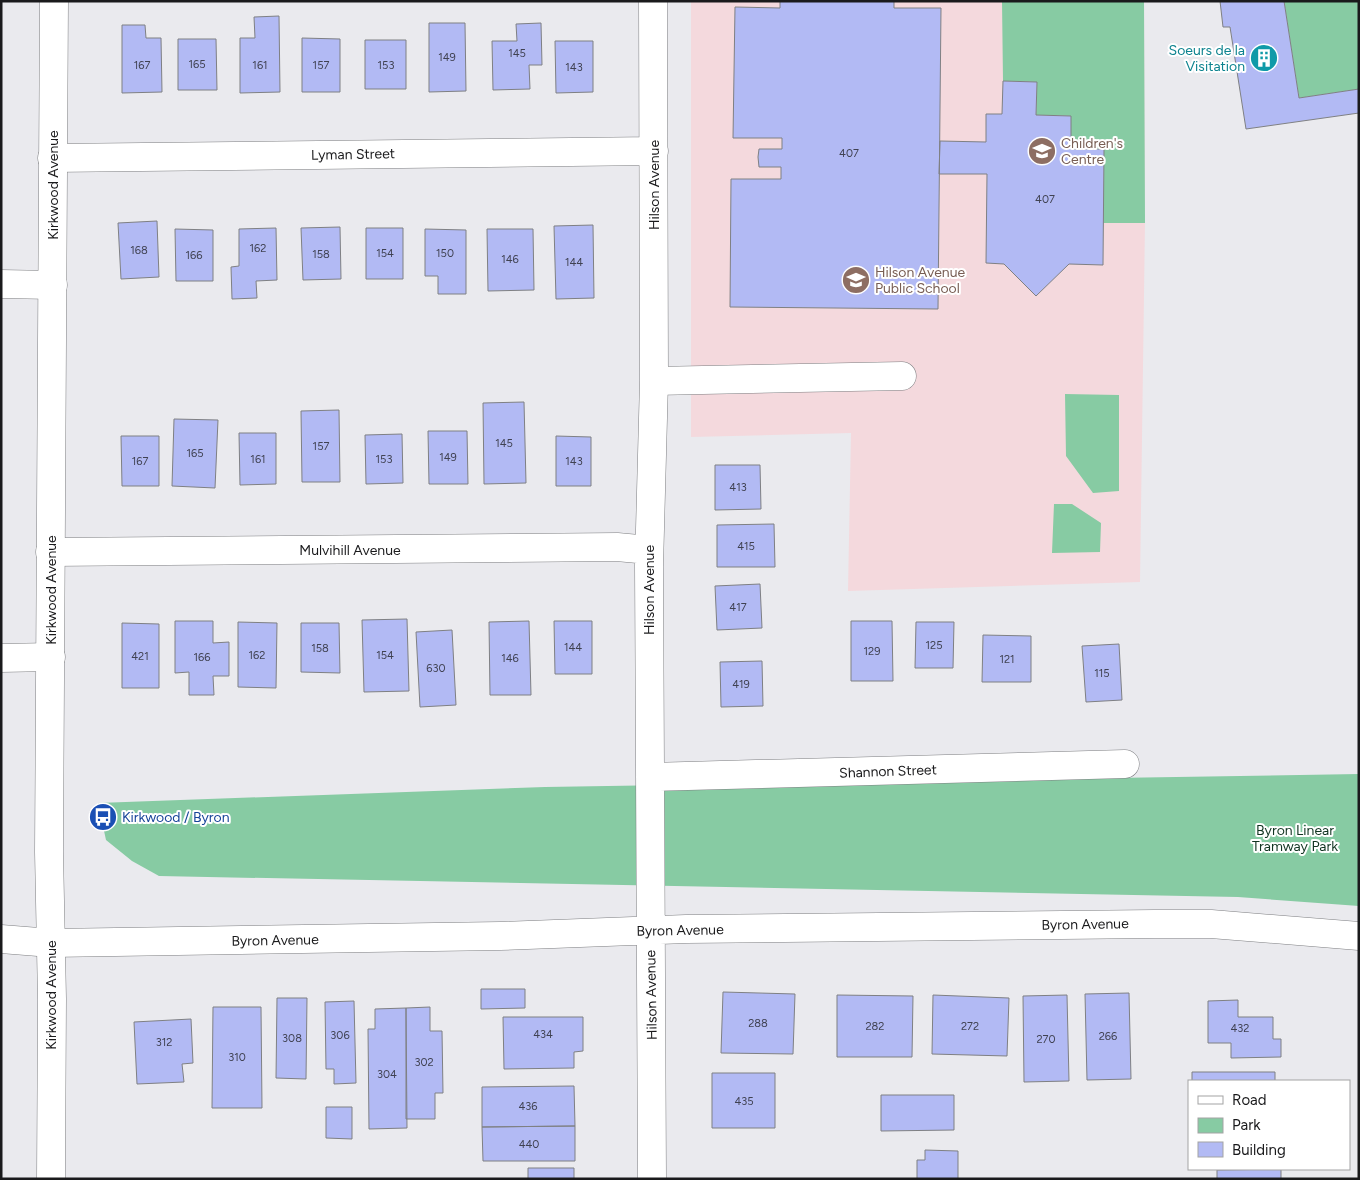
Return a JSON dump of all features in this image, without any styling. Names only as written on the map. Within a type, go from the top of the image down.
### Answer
[{"type":"street","name":"Kirkwood Avenue","points":[[51,1179],[49,852],[54,1]]},
{"type":"street","name":"Hilson Avenue","points":[[652,1179],[649,930],[649,550],[654,381],[653,1]]},
{"type":"street","name":"Lyman Street","points":[[52,158],[654,151]]},
{"type":"street","points":[[1,284],[52,285]]},
{"type":"street","points":[[654,381],[902,376]]},
{"type":"street","name":"Mulvihill Avenue","points":[[50,552],[617,548],[649,550]]},
{"type":"street","points":[[1,658],[51,657]]},
{"type":"street","name":"Shannon Street","points":[[650,777],[1126,764]]},
{"type":"street","name":"Byron Avenue","points":[[1,939],[51,942],[490,936],[649,930],[1174,924],[1212,924],[1359,936]]},
{"type":"shaded area","name":"Hilson Avenue Public School","points":[[691,1],[1144,1],[1145,223],[1140,582],[848,591],[851,433],[691,437]]},
{"type":"green space","points":[[1002,1],[1144,1],[1145,223],[1103,223],[1104,150],[1071,149],[1071,116],[1036,115],[1037,82],[1003,81]]},
{"type":"green space","points":[[1284,1],[1359,1],[1359,89],[1299,98]]},
{"type":"green space","points":[[1065,394],[1119,395],[1119,491],[1093,493],[1066,456]]},
{"type":"green space","points":[[1054,504],[1072,504],[1101,523],[1100,552],[1052,553]]},
{"type":"green space","name":"Byron Linear Tramway Park","points":[[1359,774],[1359,906],[1238,897],[159,876],[132,861],[106,840],[98,803],[545,787]]},
{"type":"building","points":[[780,1],[894,1],[894,8],[941,8],[938,309],[730,307],[731,179],[781,179],[781,167],[759,167],[758,157],[759,149],[782,149],[782,138],[733,138],[735,7],[780,8]]},
{"type":"building","name":"Soeurs de la Visitation","points":[[1220,1],[1284,1],[1299,98],[1359,89],[1359,113],[1246,129],[1230,27],[1223,27]]},
{"type":"building","points":[[279,16],[280,92],[240,93],[240,38],[255,38],[254,17]]},
{"type":"building","points":[[429,23],[465,23],[466,91],[429,92]]},
{"type":"building","points":[[541,23],[542,65],[529,65],[530,89],[493,90],[492,41],[517,41],[516,24]]},
{"type":"building","points":[[122,25],[145,25],[146,38],[161,38],[162,92],[122,93]]},
{"type":"building","points":[[302,38],[340,39],[340,92],[302,92]]},
{"type":"building","points":[[178,39],[216,39],[217,90],[178,90]]},
{"type":"building","points":[[365,40],[406,40],[406,89],[365,89]]},
{"type":"building","points":[[555,41],[593,41],[593,92],[556,93]]},
{"type":"building","points":[[1003,81],[1037,82],[1036,115],[1071,116],[1071,149],[1104,149],[1103,265],[1069,264],[1036,296],[1004,264],[986,263],[987,174],[939,174],[940,141],[986,142],[986,114],[1002,114]]},
{"type":"building","points":[[157,221],[159,277],[121,279],[118,223]]},
{"type":"building","points":[[593,225],[594,298],[556,299],[554,226]]},
{"type":"building","points":[[340,227],[341,279],[303,280],[301,228]]},
{"type":"building","points":[[276,228],[277,280],[256,281],[257,298],[232,299],[231,267],[239,266],[239,229]]},
{"type":"building","points":[[366,228],[403,228],[403,279],[366,279]]},
{"type":"building","points":[[175,229],[213,230],[213,281],[176,281]]},
{"type":"building","points":[[425,229],[466,230],[466,294],[438,294],[438,276],[425,276]]},
{"type":"building","points":[[487,229],[533,229],[534,290],[488,291]]},
{"type":"building","points":[[524,402],[526,483],[484,484],[483,403]]},
{"type":"building","points":[[339,410],[340,482],[302,482],[301,411]]},
{"type":"building","points":[[174,419],[218,420],[215,488],[172,486]]},
{"type":"building","points":[[428,431],[467,431],[468,484],[429,484]]},
{"type":"building","points":[[239,433],[276,433],[276,484],[240,485]]},
{"type":"building","points":[[402,434],[403,483],[366,484],[365,435]]},
{"type":"building","points":[[121,436],[159,436],[159,486],[122,486]]},
{"type":"building","points":[[556,436],[591,437],[591,486],[556,486]]},
{"type":"building","points":[[715,465],[760,465],[761,509],[715,510]]},
{"type":"building","points":[[774,524],[775,567],[717,567],[717,525]]},
{"type":"building","points":[[760,584],[762,628],[717,630],[715,586]]},
{"type":"building","points":[[407,619],[409,691],[364,692],[362,620]]},
{"type":"building","points":[[175,621],[213,621],[213,643],[229,642],[229,676],[213,676],[214,695],[189,695],[189,672],[175,673]]},
{"type":"building","points":[[529,621],[531,695],[490,695],[489,622]]},
{"type":"building","points":[[554,621],[592,621],[592,674],[555,674]]},
{"type":"building","points":[[851,621],[892,621],[893,681],[851,681]]},
{"type":"building","points":[[238,622],[277,623],[276,688],[238,687]]},
{"type":"building","points":[[916,622],[954,622],[953,668],[915,668]]},
{"type":"building","points":[[122,623],[159,624],[159,688],[122,688]]},
{"type":"building","points":[[301,623],[339,623],[340,673],[301,672]]},
{"type":"building","points":[[452,630],[456,705],[420,707],[416,632]]},
{"type":"building","points":[[983,635],[1031,636],[1031,682],[982,682]]},
{"type":"building","points":[[1119,644],[1122,700],[1086,702],[1082,646]]},
{"type":"building","points":[[762,661],[763,706],[721,707],[720,662]]},
{"type":"building","points":[[481,989],[525,989],[525,1008],[481,1009]]},
{"type":"building","points":[[723,992],[795,994],[793,1054],[721,1053]]},
{"type":"building","points":[[1129,993],[1131,1079],[1087,1080],[1085,994]]},
{"type":"building","points":[[837,995],[913,996],[912,1057],[837,1057]]},
{"type":"building","points":[[933,995],[1009,998],[1007,1056],[932,1054]]},
{"type":"building","points":[[1067,995],[1069,1081],[1024,1082],[1023,996]]},
{"type":"building","points":[[277,998],[307,998],[306,1079],[276,1078]]},
{"type":"building","points":[[1238,1000],[1238,1017],[1273,1017],[1273,1039],[1281,1039],[1281,1057],[1231,1058],[1231,1043],[1208,1043],[1208,1001]]},
{"type":"building","points":[[354,1001],[356,1083],[334,1084],[334,1069],[326,1069],[325,1002]]},
{"type":"building","points":[[213,1007],[261,1007],[262,1108],[212,1108]]},
{"type":"building","points":[[430,1007],[430,1031],[442,1031],[443,1093],[435,1093],[435,1119],[406,1119],[406,1008]]},
{"type":"building","points":[[406,1008],[407,1128],[369,1129],[368,1029],[375,1029],[375,1009]]},
{"type":"building","points":[[503,1017],[583,1017],[583,1051],[574,1052],[574,1068],[504,1069]]},
{"type":"building","points":[[191,1019],[193,1063],[182,1064],[184,1082],[137,1084],[134,1022]]},
{"type":"building","points":[[1192,1072],[1275,1072],[1275,1080],[1192,1080]]},
{"type":"building","points":[[712,1073],[775,1073],[775,1128],[712,1128]]},
{"type":"building","points":[[574,1086],[575,1126],[482,1127],[482,1087]]},
{"type":"building","points":[[881,1095],[954,1095],[954,1130],[881,1131]]},
{"type":"building","points":[[326,1107],[352,1107],[352,1139],[326,1138]]},
{"type":"building","points":[[575,1126],[575,1161],[483,1161],[482,1127]]},
{"type":"building","points":[[925,1150],[958,1151],[958,1179],[917,1179],[917,1160],[925,1160]]},
{"type":"building","points":[[528,1168],[574,1168],[574,1179],[528,1179]]},
{"type":"building","points":[[1217,1170],[1281,1170],[1281,1179],[1217,1179]]},
{"type":"place","name":"Soeurs de la Visitation","points":[[1264,58]]},
{"type":"place","name":"Children's Centre","points":[[1042,151]]},
{"type":"place","name":"Hilson Avenue Public School","points":[[856,280]]},
{"type":"place","name":"Kirkwood / Byron","points":[[103,817]]}]
